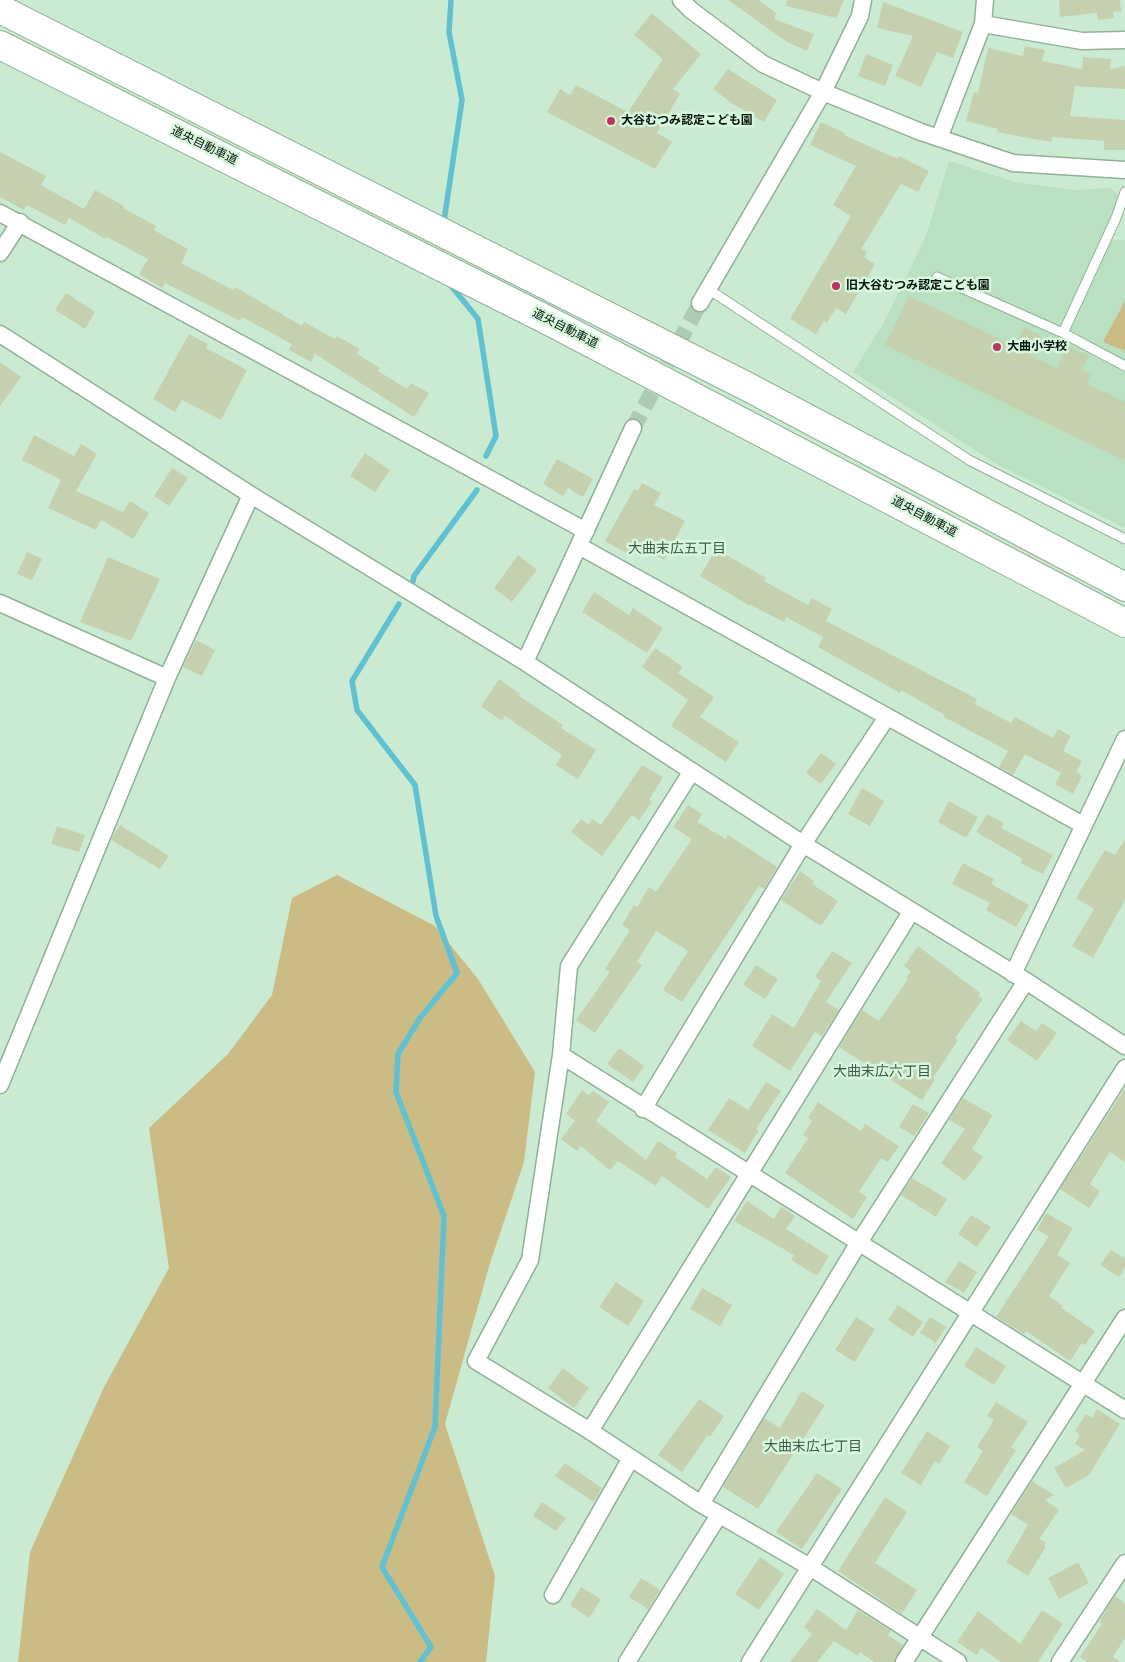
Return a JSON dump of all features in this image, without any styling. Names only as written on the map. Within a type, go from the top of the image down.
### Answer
[{"type":"highway","points":[[0,9],[748,387],[1125,587]]},
{"type":"highway","name":"道央自動車道","points":[[0,45],[551,322],[1125,623]]},
{"type":"street","points":[[681,0],[691,10],[763,64],[823,92],[940,138],[1013,163],[1125,170]]},
{"type":"street","points":[[704,296],[823,92],[860,16],[862,0]]},
{"type":"street","points":[[940,138],[983,24],[985,0]]},
{"type":"street","points":[[983,24],[1082,41],[1125,40]]},
{"type":"street","points":[[0,213],[20,222],[586,531]]},
{"type":"street","points":[[0,254],[20,222]]},
{"type":"street","points":[[0,334],[251,495],[525,662],[803,844],[1125,1046]]},
{"type":"street","points":[[525,662],[633,428]]},
{"type":"street","points":[[0,1085],[167,678],[251,495]]},
{"type":"street","points":[[579,546],[1083,825]]},
{"type":"street","points":[[0,603],[167,678]]},
{"type":"street","points":[[644,1109],[803,844],[887,717]]},
{"type":"street","points":[[701,1504],[1019,978],[1083,825],[1125,739]]},
{"type":"street","points":[[692,771],[570,966],[561,1055],[530,1260],[476,1361],[590,1431],[701,1504],[810,1567],[958,1662]]},
{"type":"street","points":[[590,1431],[911,912]]},
{"type":"street","points":[[561,1055],[858,1244],[971,1312],[1125,1410]]},
{"type":"street","points":[[750,1662],[1125,1068]]},
{"type":"street","points":[[904,1662],[1084,1385],[1125,1318]]},
{"type":"street","points":[[553,1595],[631,1458]]},
{"type":"street","points":[[627,1662],[719,1515]]},
{"type":"street","points":[[1060,1662],[1125,1563]]},
{"type":"lane","points":[[1063,333],[1116,218],[1125,192]]},
{"type":"lane","points":[[937,277],[1063,333],[1125,366]]},
{"type":"lane","points":[[704,296],[969,460],[1125,539]]},
{"type":"shaded area","name":"大曲小学校","points":[[949,161],[1015,182],[1074,190],[1111,188],[1122,199],[1102,240],[1125,240],[1125,528],[995,463],[853,372],[884,322],[926,236]]},
{"type":"shaded area","points":[[1125,301],[1125,351],[1103,342]]},
{"type":"shaded area","points":[[337,875],[435,926],[478,979],[535,1072],[524,1162],[490,1263],[445,1424],[495,1576],[486,1662],[18,1662],[30,1552],[104,1387],[169,1268],[149,1128],[228,1054],[272,995],[292,898]]},
{"type":"building","points":[[728,0],[759,0],[776,13],[774,19],[814,34],[807,51],[787,42]]},
{"type":"building","points":[[787,0],[844,0],[836,18],[786,6]]},
{"type":"building","points":[[1059,0],[1120,0],[1121,11],[1113,12],[1114,18],[1098,20],[1097,13],[1060,17]]},
{"type":"building","points":[[883,2],[963,32],[953,58],[937,52],[921,87],[895,76],[913,36],[877,28]]},
{"type":"building","name":"大谷むつみ認定こども園","points":[[652,13],[701,54],[673,89],[680,94],[657,133],[672,142],[655,169],[547,112],[560,89],[570,95],[576,85],[628,112],[663,59],[634,35]]},
{"type":"building","points":[[1025,46],[1045,50],[1042,61],[1082,69],[1083,57],[1111,59],[1110,69],[1125,66],[1125,89],[1075,86],[1070,116],[1125,120],[1125,150],[1104,150],[1104,141],[1052,137],[1052,142],[1033,139],[997,132],[998,129],[966,121],[974,92],[978,93],[988,48],[1023,56]]},
{"type":"building","points":[[866,54],[893,65],[885,86],[858,76]]},
{"type":"building","points":[[728,69],[777,100],[764,122],[733,104],[713,89]]},
{"type":"building","points":[[821,122],[845,133],[844,135],[898,159],[899,156],[929,171],[918,192],[901,184],[861,249],[867,252],[864,257],[875,264],[846,314],[836,308],[827,323],[824,321],[816,334],[790,319],[851,216],[833,205],[856,166],[810,145]]},
{"type":"building","points":[[0,152],[46,176],[41,185],[84,209],[95,190],[124,206],[123,208],[156,226],[154,230],[188,249],[181,263],[233,290],[235,287],[302,326],[304,322],[335,339],[337,336],[360,349],[357,354],[380,368],[378,371],[407,389],[411,383],[429,393],[414,417],[315,354],[311,362],[289,350],[292,344],[242,317],[240,321],[165,283],[162,288],[139,274],[148,259],[107,237],[106,239],[69,218],[65,225],[27,205],[24,210],[0,197]]},
{"type":"building","points":[[66,293],[95,312],[85,329],[55,310]]},
{"type":"building","points":[[909,296],[1015,346],[1024,327],[1041,335],[1031,356],[1057,368],[1067,346],[1089,356],[1082,370],[1091,374],[1087,384],[1125,402],[1125,461],[885,345]]},
{"type":"building","points":[[189,334],[208,344],[206,348],[247,370],[221,420],[182,400],[175,412],[153,399]]},
{"type":"building","points":[[0,362],[21,377],[0,406]]},
{"type":"building","points":[[34,435],[74,456],[81,444],[97,454],[76,491],[123,512],[130,501],[149,513],[133,539],[101,520],[96,530],[48,508],[61,480],[22,460]]},
{"type":"building","points":[[365,453],[390,470],[375,492],[350,476]]},
{"type":"building","points":[[557,459],[593,479],[583,497],[568,488],[563,496],[543,484]]},
{"type":"building","points":[[172,468],[188,478],[169,506],[154,496]]},
{"type":"building","points":[[642,483],[661,493],[654,505],[685,521],[664,560],[634,544],[628,554],[605,541],[634,489],[638,491]]},
{"type":"building","points":[[716,549],[766,578],[764,581],[808,605],[812,598],[832,609],[826,621],[977,699],[975,704],[1011,723],[1015,717],[1053,738],[1058,729],[1071,736],[1063,751],[1082,761],[1076,772],[1082,776],[1073,794],[1055,784],[1061,773],[1025,754],[1013,775],[999,767],[1008,751],[944,717],[945,715],[901,690],[900,693],[818,647],[823,637],[786,617],[784,622],[750,606],[700,576]]},
{"type":"building","points":[[27,552],[42,559],[32,580],[17,574]]},
{"type":"building","points":[[518,555],[537,570],[512,602],[494,588]]},
{"type":"building","points":[[108,557],[160,579],[131,641],[80,622]]},
{"type":"building","points":[[594,592],[629,615],[633,608],[663,628],[647,653],[582,612]]},
{"type":"building","points":[[196,640],[215,650],[202,676],[183,667]]},
{"type":"building","points":[[655,648],[683,667],[678,673],[714,697],[700,717],[739,742],[726,762],[671,726],[688,700],[642,667]]},
{"type":"building","points":[[499,679],[520,694],[519,696],[563,725],[561,728],[596,750],[578,779],[556,765],[562,755],[505,716],[502,721],[481,706]]},
{"type":"building","points":[[821,753],[836,764],[821,784],[806,773]]},
{"type":"building","points":[[642,765],[663,777],[649,800],[652,802],[639,820],[632,815],[602,856],[571,832],[581,819],[589,825],[592,819],[601,825]]},
{"type":"building","points":[[862,788],[884,801],[870,826],[848,814]]},
{"type":"building","points":[[949,801],[978,817],[966,838],[938,822]]},
{"type":"building","points":[[688,805],[702,814],[697,822],[726,839],[728,835],[777,867],[764,889],[759,886],[682,1002],[663,990],[688,951],[656,931],[637,962],[642,965],[595,1033],[576,1020],[610,972],[605,969],[630,930],[622,925],[634,905],[637,907],[649,887],[656,892],[692,839],[673,827]]},
{"type":"building","points":[[987,814],[1004,823],[1001,828],[1053,855],[1043,874],[1020,863],[1023,859],[976,832]]},
{"type":"building","points":[[120,825],[169,856],[160,869],[111,840]]},
{"type":"building","points":[[57,826],[85,835],[79,852],[51,844]]},
{"type":"building","points":[[1125,839],[1125,900],[1093,958],[1072,946],[1094,909],[1076,898],[1105,850],[1115,855]]},
{"type":"building","points":[[963,863],[994,879],[991,884],[1029,905],[1016,927],[986,910],[990,903],[952,884]]},
{"type":"building","points":[[800,871],[814,881],[812,884],[838,901],[821,926],[781,900]]},
{"type":"building","points":[[918,946],[980,993],[978,996],[983,999],[955,1038],[958,1040],[933,1078],[935,1080],[922,1100],[839,1047],[862,1010],[879,1021],[908,979],[906,978],[911,971],[904,966]]},
{"type":"building","points":[[832,951],[852,963],[826,1002],[839,1010],[822,1036],[815,1032],[790,1071],[752,1046],[772,1014],[794,1028],[821,981],[815,977]]},
{"type":"building","points":[[756,965],[778,979],[765,999],[743,985]]},
{"type":"building","points":[[1021,1021],[1036,1031],[1042,1023],[1057,1033],[1037,1061],[1007,1040]]},
{"type":"building","points":[[619,1048],[644,1066],[633,1082],[607,1064]]},
{"type":"building","points":[[766,1082],[781,1091],[756,1129],[759,1130],[745,1153],[708,1130],[729,1098],[748,1110]]},
{"type":"building","points":[[1125,1088],[1125,1162],[1110,1152],[1090,1184],[1100,1191],[1089,1208],[1060,1189]]},
{"type":"building","points":[[582,1090],[589,1095],[593,1091],[609,1102],[596,1121],[646,1160],[658,1141],[677,1153],[675,1157],[707,1179],[716,1167],[731,1177],[708,1209],[662,1176],[656,1186],[618,1161],[610,1170],[581,1146],[577,1151],[561,1139],[575,1121],[566,1114]]},
{"type":"building","points":[[963,1098],[993,1115],[972,1149],[983,1157],[965,1181],[941,1163],[965,1129],[949,1120]]},
{"type":"building","points":[[818,1102],[861,1131],[865,1124],[899,1146],[888,1162],[881,1158],[859,1192],[867,1197],[853,1219],[785,1173],[808,1138],[803,1135],[812,1121],[808,1118]]},
{"type":"building","points":[[913,1104],[929,1113],[914,1136],[899,1127]]},
{"type":"building","points":[[912,1178],[947,1199],[936,1217],[901,1195]]},
{"type":"building","points":[[747,1201],[774,1219],[781,1207],[795,1216],[786,1229],[829,1256],[817,1276],[791,1260],[794,1255],[734,1221]]},
{"type":"building","points":[[1046,1213],[1073,1228],[1057,1255],[1070,1263],[1049,1296],[1063,1306],[1061,1308],[1095,1331],[1085,1345],[1082,1343],[1070,1361],[1026,1331],[1024,1334],[996,1317],[1049,1236],[1037,1230]]},
{"type":"building","points":[[971,1215],[991,1227],[977,1247],[958,1234]]},
{"type":"building","points":[[1111,1250],[1125,1258],[1125,1268],[1119,1277],[1100,1265]]},
{"type":"building","points":[[959,1261],[977,1272],[964,1293],[945,1282]]},
{"type":"building","points":[[616,1282],[644,1301],[628,1326],[599,1307]]},
{"type":"building","points":[[702,1288],[732,1305],[720,1326],[690,1309]]},
{"type":"building","points":[[898,1305],[923,1322],[913,1337],[888,1320]]},
{"type":"building","points":[[856,1317],[875,1329],[855,1362],[835,1350]]},
{"type":"building","points":[[930,1317],[946,1327],[936,1343],[920,1333]]},
{"type":"building","points":[[976,1347],[1006,1366],[994,1385],[964,1366]]},
{"type":"building","points":[[563,1368],[589,1388],[574,1408],[548,1388]]},
{"type":"building","points":[[802,1391],[825,1405],[758,1509],[723,1487],[764,1418],[780,1428]]},
{"type":"building","points":[[699,1399],[724,1416],[682,1472],[658,1455]]},
{"type":"building","points":[[996,1402],[1028,1422],[1011,1447],[1016,1450],[987,1496],[964,1482],[983,1451],[977,1447],[994,1420],[987,1416]]},
{"type":"building","points":[[1097,1409],[1120,1424],[1089,1475],[1066,1488],[1054,1468],[1085,1450],[1075,1444],[1080,1435],[1075,1431],[1086,1414],[1092,1418]]},
{"type":"building","points":[[927,1431],[950,1446],[939,1464],[935,1461],[921,1485],[901,1473]]},
{"type":"building","points":[[565,1463],[602,1488],[594,1502],[555,1476]]},
{"type":"building","points":[[817,1473],[842,1489],[802,1549],[776,1532]]},
{"type":"building","points":[[1032,1481],[1054,1495],[1045,1500],[1059,1510],[1039,1539],[1045,1542],[1045,1548],[1028,1576],[1006,1562],[1028,1525],[1011,1514]]},
{"type":"building","points":[[885,1497],[907,1512],[875,1563],[917,1590],[902,1614],[838,1571]]},
{"type":"building","points":[[542,1502],[566,1518],[556,1531],[533,1516]]},
{"type":"building","points":[[760,1557],[784,1574],[759,1610],[735,1594]]},
{"type":"building","points":[[1078,1562],[1089,1583],[1059,1599],[1048,1578]]},
{"type":"building","points":[[641,1578],[660,1590],[648,1609],[629,1597]]},
{"type":"building","points":[[581,1587],[601,1599],[589,1618],[570,1605]]},
{"type":"building","points":[[1115,1596],[1125,1603],[1125,1638],[1113,1657],[1120,1662],[1087,1662],[1080,1657],[1102,1624],[1099,1622]]},
{"type":"building","points":[[817,1609],[846,1630],[858,1610],[891,1631],[888,1635],[903,1645],[894,1662],[874,1662],[860,1652],[858,1656],[834,1641],[817,1662],[790,1662],[812,1634],[804,1627]]},
{"type":"building","points":[[1042,1610],[1063,1624],[1038,1662],[1001,1662],[981,1648],[977,1655],[957,1642],[978,1611],[1020,1644]]},
{"type":"waterway","points":[[444,221],[462,100],[449,32],[451,0]]},
{"type":"waterway","points":[[448,282],[478,319],[496,436],[486,456]]},
{"type":"waterway","points":[[413,581],[414,576],[477,490]]},
{"type":"waterway","points":[[399,604],[352,681],[357,710],[415,785],[436,916],[457,973],[420,1018],[398,1054],[396,1092],[444,1216],[435,1427],[382,1567],[431,1647],[420,1662]]},
{"type":"tunnel","points":[[633,428],[700,303]]},
{"type":"place","name":"大谷むつみ認定こども園","points":[[611,121]]},
{"type":"place","name":"旧大谷むつみ認定こども園","points":[[836,286]]},
{"type":"place","name":"大曲小学校","points":[[997,347]]},
{"type":"district","name":"大曲末広五丁目","points":[[677,549]]},
{"type":"district","name":"大曲末広六丁目","points":[[882,1072]]},
{"type":"district","name":"大曲末広七丁目","points":[[813,1447]]}]
